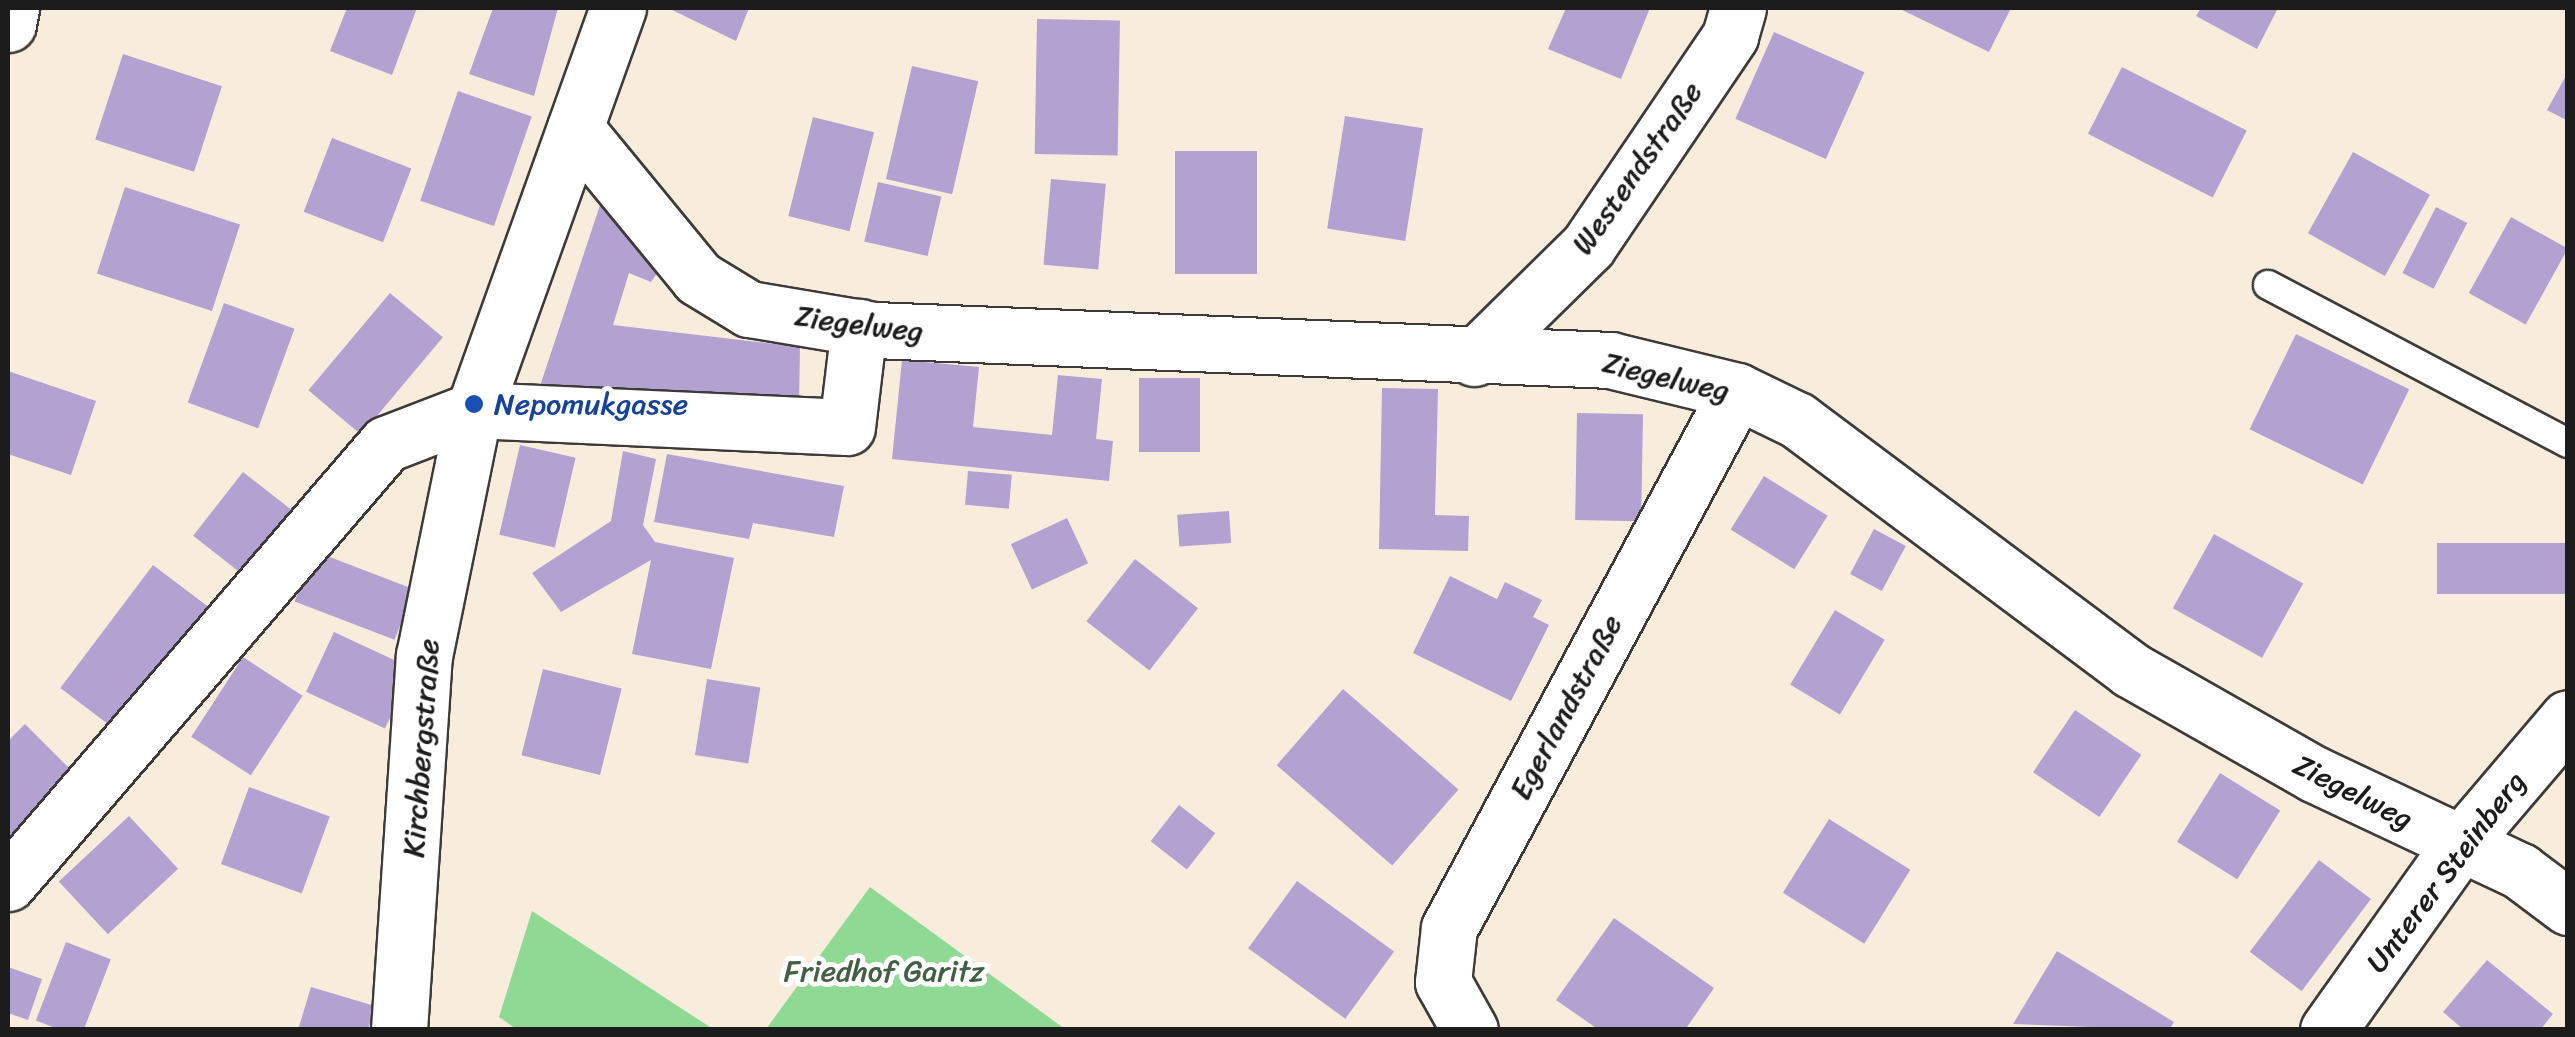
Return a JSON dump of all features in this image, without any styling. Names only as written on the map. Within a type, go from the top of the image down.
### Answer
[{"type":"street","points":[[8,24],[11,8]]},
{"type":"street","name":"Kirchbergstraße","points":[[399,1030],[424,656],[474,410],[618,8]]},
{"type":"street","name":"Westendstraße","points":[[1474,358],[1588,246],[1730,36],[1738,8]]},
{"type":"street","name":"Ziegelweg","points":[[575,128],[698,278],[749,308],[859,328],[1474,358],[1610,360],[1737,392],[1797,420],[2131,670],[2459,846],[2520,870],[2568,908]]},
{"type":"street","points":[[8,883],[386,444],[474,410],[847,427],[859,328]]},
{"type":"street","name":"Egerlandstraße","points":[[1470,1030],[1444,982],[1449,928],[1737,392]]},
{"type":"street","name":"Unterer Steinberg","points":[[2328,1030],[2459,846],[2568,718]]},
{"type":"lane","points":[[2268,285],[2568,442]]},
{"type":"green space","name":"Friedhof Garitz","points":[[870,887],[1065,1029],[766,1029]]},
{"type":"green space","name":"Friedhof Garitz","points":[[532,911],[713,1029],[516,1029],[499,1017]]},
{"type":"building","points":[[347,8],[417,8],[392,75],[330,51]]},
{"type":"building","points":[[493,8],[558,8],[534,96],[469,74]]},
{"type":"building","points":[[668,8],[749,8],[736,41]]},
{"type":"building","points":[[1566,8],[1650,8],[1621,79],[1548,49]]},
{"type":"building","points":[[1898,8],[2011,8],[1989,52]]},
{"type":"building","points":[[2201,8],[2278,8],[2257,49],[2196,16]]},
{"type":"building","points":[[1037,19],[1120,20],[1118,155],[1035,154]]},
{"type":"building","points":[[1774,32],[1864,72],[1826,159],[1735,119]]},
{"type":"building","points":[[123,54],[222,86],[194,172],[95,140]]},
{"type":"building","points":[[912,66],[978,81],[952,194],[886,179]]},
{"type":"building","points":[[2122,67],[2247,131],[2213,197],[2088,134]]},
{"type":"building","points":[[2568,72],[2568,121],[2547,110]]},
{"type":"building","points":[[458,91],[532,116],[494,226],[420,201]]},
{"type":"building","points":[[1345,116],[1423,128],[1405,241],[1327,229]]},
{"type":"building","points":[[813,117],[874,132],[849,231],[788,216]]},
{"type":"building","points":[[332,138],[411,168],[383,242],[304,212]]},
{"type":"building","points":[[1175,151],[1257,151],[1257,274],[1175,274]]},
{"type":"building","points":[[2353,152],[2430,195],[2385,276],[2308,233]]},
{"type":"building","points":[[1051,179],[1106,184],[1098,269],[1044,265]]},
{"type":"building","points":[[878,182],[941,197],[928,256],[864,241]]},
{"type":"building","points":[[125,187],[240,224],[212,311],[97,274]]},
{"type":"building","points":[[600,205],[628,215],[662,266],[651,282],[629,273],[613,325],[800,347],[799,405],[539,389]]},
{"type":"building","points":[[2436,207],[2467,223],[2434,289],[2402,273]]},
{"type":"building","points":[[2511,217],[2568,249],[2526,325],[2469,293]]},
{"type":"building","points":[[390,293],[443,337],[361,435],[308,390]]},
{"type":"building","points":[[224,303],[294,329],[258,428],[188,403]]},
{"type":"building","points":[[2296,334],[2409,389],[2363,485],[2250,429]]},
{"type":"building","points":[[902,360],[979,367],[973,427],[1052,435],[1058,375],[1102,379],[1096,439],[1113,441],[1109,481],[892,459]]},
{"type":"building","points":[[8,371],[96,401],[71,475],[8,454]]},
{"type":"building","points":[[1139,378],[1200,378],[1200,452],[1139,452]]},
{"type":"building","points":[[1382,388],[1438,389],[1435,515],[1469,516],[1468,551],[1379,549]]},
{"type":"building","points":[[1577,413],[1643,414],[1641,521],[1575,520]]},
{"type":"building","points":[[520,445],[576,458],[555,547],[499,535]]},
{"type":"building","points":[[623,451],[656,459],[643,525],[655,542],[734,558],[711,669],[632,654],[651,560],[561,612],[532,573],[611,521]]},
{"type":"building","points":[[667,454],[844,486],[834,537],[753,523],[749,539],[654,522]]},
{"type":"building","points":[[968,471],[1012,475],[1009,509],[965,505]]},
{"type":"building","points":[[243,472],[295,513],[245,576],[193,536]]},
{"type":"building","points":[[1764,476],[1828,516],[1794,569],[1731,529]]},
{"type":"building","points":[[1229,511],[1231,543],[1179,547],[1177,515]]},
{"type":"building","points":[[1067,518],[1088,563],[1032,590],[1011,544]]},
{"type":"building","points":[[1874,529],[1906,546],[1882,591],[1850,574]]},
{"type":"building","points":[[2214,534],[2303,583],[2262,658],[2173,608]]},
{"type":"building","points":[[2437,543],[2568,543],[2568,594],[2437,594]]},
{"type":"building","points":[[314,551],[414,589],[395,640],[295,601]]},
{"type":"building","points":[[1135,559],[1198,608],[1149,671],[1086,621]]},
{"type":"building","points":[[153,565],[213,610],[120,733],[60,688]]},
{"type":"building","points":[[1450,576],[1497,599],[1505,582],[1542,600],[1533,617],[1549,625],[1511,701],[1413,653]]},
{"type":"building","points":[[1835,610],[1885,640],[1840,714],[1790,685]]},
{"type":"building","points":[[334,632],[413,669],[385,729],[306,692]]},
{"type":"building","points":[[243,657],[303,696],[251,775],[191,737]]},
{"type":"building","points":[[543,669],[622,689],[600,775],[521,755]]},
{"type":"building","points":[[707,679],[760,687],[748,763],[695,755]]},
{"type":"building","points":[[1343,689],[1458,789],[1392,866],[1277,765]]},
{"type":"building","points":[[2075,710],[2141,755],[2099,817],[2033,772]]},
{"type":"building","points":[[25,724],[80,779],[8,848],[8,741]]},
{"type":"building","points":[[2220,773],[2280,811],[2237,879],[2177,842]]},
{"type":"building","points":[[249,787],[330,816],[302,893],[221,864]]},
{"type":"building","points":[[1179,805],[1215,833],[1187,870],[1151,841]]},
{"type":"building","points":[[129,816],[178,869],[108,934],[59,881]]},
{"type":"building","points":[[1829,819],[1910,870],[1864,944],[1783,893]]},
{"type":"building","points":[[2319,860],[2371,899],[2302,991],[2250,952]]},
{"type":"building","points":[[1297,881],[1394,952],[1345,1019],[1248,948]]},
{"type":"building","points":[[1614,918],[1714,988],[1685,1030],[1599,1030],[1556,1000]]},
{"type":"building","points":[[66,942],[111,959],[84,1030],[61,1030],[36,1020]]},
{"type":"building","points":[[2057,951],[2174,1022],[2169,1030],[2013,1024]]},
{"type":"building","points":[[2487,960],[2553,1014],[2540,1030],[2464,1030],[2443,1012]]},
{"type":"building","points":[[8,967],[42,979],[28,1020],[8,1013]]},
{"type":"building","points":[[311,987],[375,1006],[368,1030],[298,1030]]},
{"type":"place","name":"Nepomukgasse","points":[[474,404]]}]
